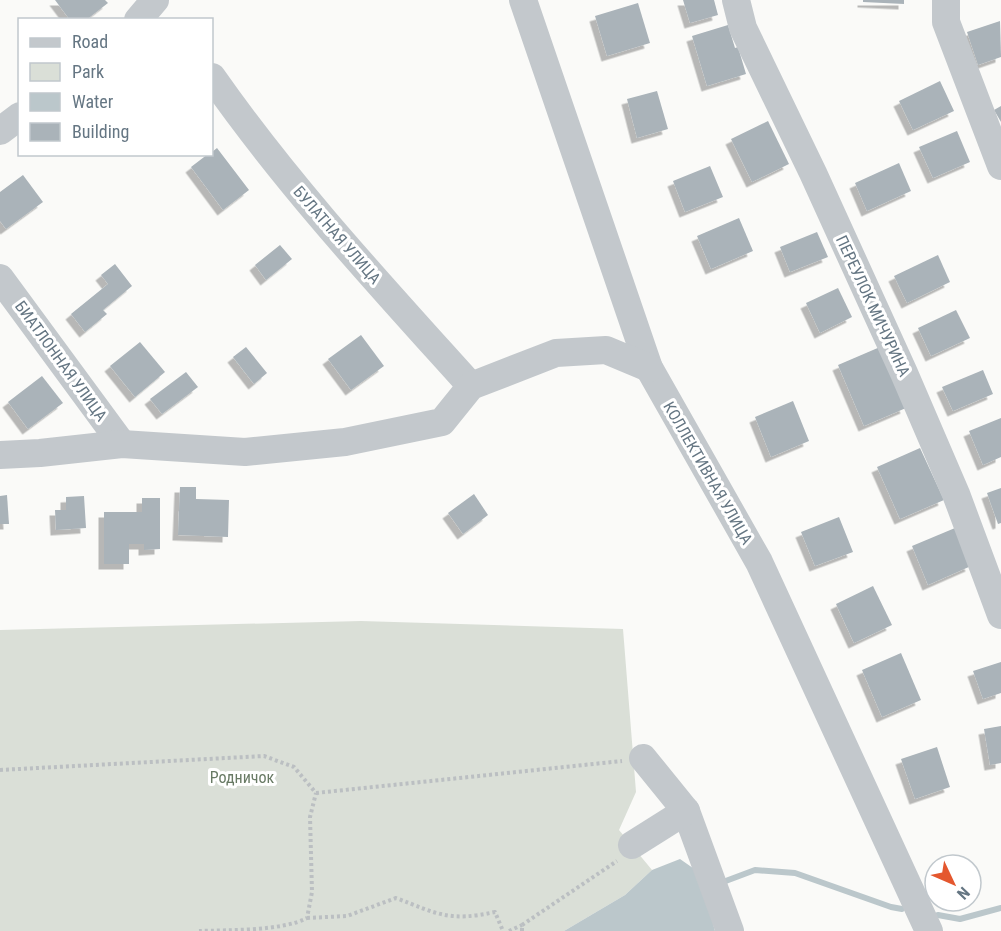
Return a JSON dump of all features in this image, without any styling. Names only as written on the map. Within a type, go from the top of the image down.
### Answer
[{"type":"street","points":[[140,18],[156,0],[170,18]]},
{"type":"street","name":"КОЛЛЕКТИВНАЯ УЛИЦА","points":[[523,0],[649,368],[759,562],[928,931]]},
{"type":"street","name":"ПЕРЕУЛОК МИЧУРИНА","points":[[736,0],[743,28],[813,173],[904,373],[956,494],[1001,615]]},
{"type":"street","points":[[946,0],[946,22],[1001,166]]},
{"type":"street","name":"БУЛАТНАЯ УЛИЦА","points":[[213,78],[235,111],[322,220],[471,386]]},
{"type":"street","points":[[0,131],[18,118]]},
{"type":"street","name":"БИАТЛОННАЯ УЛИЦА","points":[[0,279],[122,444]]},
{"type":"street","points":[[0,455],[122,444],[245,452],[345,442],[442,422],[471,386],[556,352],[606,350],[649,368]]},
{"type":"street","points":[[644,758],[686,811],[730,931]]},
{"type":"street","points":[[632,845],[686,811]]},
{"type":"path","points":[[0,770],[264,756],[294,767],[316,793]]},
{"type":"path","points":[[316,793],[644,758]]},
{"type":"path","points":[[307,918],[312,892],[310,817],[316,793]]},
{"type":"path","points":[[509,931],[522,925],[613,864],[632,845]]},
{"type":"path","points":[[199,931],[282,929],[297,925],[307,918],[347,916],[396,898],[445,916],[469,918],[495,912],[502,931]]},
{"type":"path","points":[[522,925],[522,931]]},
{"type":"green space","name":"Родничок","points":[[361,621],[623,629],[636,792],[619,830],[652,870],[625,895],[564,931],[0,931],[0,630]]},
{"type":"water","points":[[680,859],[700,873],[715,931],[564,931],[625,895],[652,870]]},
{"type":"building","points":[[55,0],[105,0],[108,3],[89,18],[68,18]]},
{"type":"building","points":[[683,0],[714,0],[718,15],[690,23]]},
{"type":"building","points":[[863,0],[904,0],[904,4],[863,2]]},
{"type":"building","points":[[638,3],[650,43],[607,56],[595,16]]},
{"type":"building","points":[[1000,21],[1001,57],[978,65],[967,32]]},
{"type":"building","points":[[728,25],[735,48],[738,47],[746,74],[707,86],[692,36]]},
{"type":"building","points":[[940,81],[954,111],[913,130],[899,101]]},
{"type":"building","points":[[657,91],[668,129],[637,138],[627,99]]},
{"type":"building","points":[[1001,106],[1001,122],[994,110]]},
{"type":"building","points":[[768,121],[789,164],[752,182],[731,139]]},
{"type":"building","points":[[957,131],[970,162],[933,178],[919,147]]},
{"type":"building","points":[[217,148],[249,190],[223,210],[191,167],[205,156],[213,156],[213,151]]},
{"type":"building","points":[[899,163],[911,191],[867,211],[855,183]]},
{"type":"building","points":[[710,166],[723,197],[685,212],[673,181]]},
{"type":"building","points":[[23,175],[43,202],[6,229],[0,221],[0,192]]},
{"type":"building","points":[[739,218],[753,251],[711,269],[697,236]]},
{"type":"building","points":[[817,232],[828,257],[790,272],[780,247]]},
{"type":"building","points":[[280,245],[292,259],[266,280],[255,265]]},
{"type":"building","points":[[938,255],[950,282],[907,303],[894,276]]},
{"type":"building","points":[[115,264],[132,286],[103,310],[107,314],[85,332],[71,314],[108,284],[101,275]]},
{"type":"building","points":[[838,288],[852,317],[820,333],[806,303]]},
{"type":"building","points":[[956,310],[970,338],[931,356],[918,328]]},
{"type":"building","points":[[361,335],[384,366],[351,390],[328,359]]},
{"type":"building","points":[[140,342],[165,372],[135,397],[110,366]]},
{"type":"building","points":[[246,347],[267,373],[254,384],[233,357]]},
{"type":"building","points":[[880,347],[906,408],[864,426],[838,365]]},
{"type":"building","points":[[983,370],[993,394],[953,411],[942,387]]},
{"type":"building","points":[[186,372],[198,387],[162,414],[150,399]]},
{"type":"building","points":[[42,376],[63,403],[28,429],[8,402]]},
{"type":"building","points":[[793,401],[809,441],[771,457],[755,417]]},
{"type":"building","points":[[1001,418],[1001,457],[983,465],[969,431]]},
{"type":"building","points":[[920,448],[944,500],[900,519],[877,467]]},
{"type":"building","points":[[180,487],[196,487],[196,499],[229,500],[228,537],[178,535]]},
{"type":"building","points":[[1001,488],[1001,523],[998,524],[987,493]]},
{"type":"building","points":[[474,494],[488,515],[463,534],[448,513]]},
{"type":"building","points":[[7,495],[9,524],[0,524],[0,496]]},
{"type":"building","points":[[84,496],[86,528],[56,530],[55,510],[66,510],[66,497]]},
{"type":"building","points":[[142,498],[160,498],[160,549],[144,550],[144,544],[129,544],[129,564],[104,564],[104,512],[142,512]]},
{"type":"building","points":[[839,517],[853,552],[815,566],[801,532]]},
{"type":"building","points":[[955,528],[971,566],[928,585],[912,546]]},
{"type":"building","points":[[873,586],[892,625],[854,643],[836,604]]},
{"type":"building","points":[[901,653],[921,700],[882,717],[862,670]]},
{"type":"building","points":[[1001,662],[1001,693],[983,699],[973,671]]},
{"type":"building","points":[[1001,726],[1001,763],[990,765],[984,729]]},
{"type":"building","points":[[937,747],[950,787],[915,799],[901,759]]},
{"type":"waterway","points":[[723,882],[755,870],[795,873],[902,909]]},
{"type":"waterway","points":[[938,915],[960,919],[1001,908]]}]
